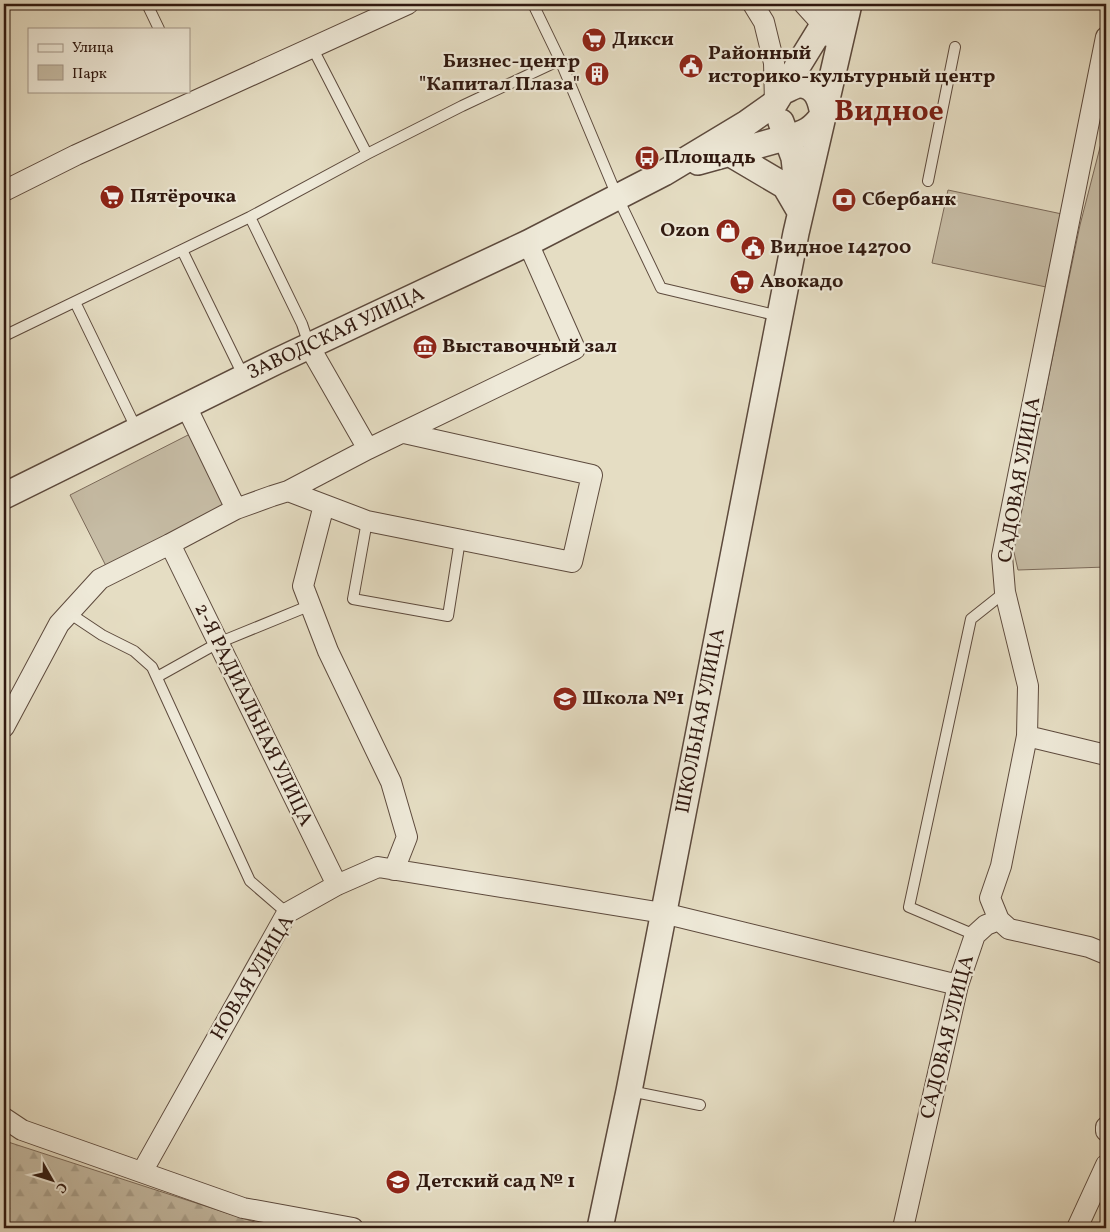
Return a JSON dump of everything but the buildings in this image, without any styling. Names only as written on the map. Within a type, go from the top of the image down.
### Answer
[{"type":"street","points":[[4,190],[192,95],[312,48],[408,4]]},
{"type":"street","points":[[753,4],[764,22],[774,63],[783,128],[788,137],[794,158],[800,214]]},
{"type":"street","points":[[804,4],[829,14]]},
{"type":"street","name":"ШКОЛЬНАЯ УЛИЦА","points":[[600,1228],[629,1091],[800,214],[849,4]]},
{"type":"street","points":[[780,97],[829,14]]},
{"type":"street","points":[[829,14],[838,56]]},
{"type":"street","name":"САДОВАЯ УЛИЦА","points":[[902,1228],[958,986],[975,935],[986,925],[999,920],[990,898],[1001,866],[1027,736],[1028,686],[1005,592],[1002,556],[1106,37]]},
{"type":"street","points":[[800,85],[814,90],[821,100],[823,115],[814,127],[801,135],[667,170],[747,122],[780,97],[800,85]]},
{"type":"street","points":[[729,153],[784,186],[795,202],[800,214]]},
{"type":"street","name":"ЗАВОДСКАЯ УЛИЦА","points":[[4,496],[244,377],[528,243],[667,170]]},
{"type":"street","points":[[4,727],[59,624],[100,579],[236,508],[288,491],[368,449],[575,349],[528,243]]},
{"type":"street","points":[[309,346],[368,449]]},
{"type":"street","points":[[186,406],[236,508]]},
{"type":"street","points":[[288,491],[367,521],[572,562],[592,475],[404,433]]},
{"type":"street","points":[[324,505],[303,586],[328,651],[391,782],[407,836],[394,870]]},
{"type":"street","name":"2-Я РАДИАЛЬНАЯ УЛИЦА","points":[[170,544],[336,885]]},
{"type":"street","points":[[1027,736],[1106,755]]},
{"type":"street","name":"НОВАЯ УЛИЦА","points":[[142,1172],[287,913],[336,885],[378,867],[663,913],[958,986]]},
{"type":"street","points":[[999,920],[1009,929],[1089,947],[1106,954]]},
{"type":"street","points":[[4,1118],[22,1130],[244,1208],[353,1228]]},
{"type":"street","points":[[1077,1228],[1106,1165]]},
{"type":"lane","points":[[147,4],[159,28]]},
{"type":"lane","points":[[533,4],[560,60],[617,196],[661,288],[780,316]]},
{"type":"lane","points":[[928,181],[955,47]]},
{"type":"lane","points":[[312,48],[366,154]]},
{"type":"lane","points":[[4,336],[250,216],[366,154],[462,106],[560,60]]},
{"type":"lane","points":[[250,216],[302,324],[309,346]]},
{"type":"lane","points":[[182,250],[244,377]]},
{"type":"lane","points":[[75,302],[137,430]]},
{"type":"lane","points":[[367,521],[353,599],[448,616],[460,540]]},
{"type":"lane","points":[[975,935],[909,907],[971,620],[1005,592]]},
{"type":"lane","points":[[157,677],[218,643],[310,605]]},
{"type":"lane","points":[[69,613],[102,635],[134,650],[152,667],[250,881],[287,913]]},
{"type":"lane","points":[[629,1091],[700,1105]]},
{"type":"green space","points":[[1106,124],[1106,567],[1018,570],[1013,548],[1080,225]]},
{"type":"green space","points":[[948,190],[1062,214],[1046,287],[932,263]]},
{"type":"green space","points":[[190,434],[226,506],[106,566],[70,495]]},
{"type":"green space","points":[[5,1141],[273,1228],[4,1228]]},
{"type":"place","name":"Дикси","points":[[594,40]]},
{"type":"place","name":"Районный историко-культурный центр","points":[[691,66]]},
{"type":"place","name":"Бизнес-центр \"Капитал Плаза\"","points":[[597,74]]},
{"type":"place","name":"Площадь","points":[[647,158]]},
{"type":"place","name":"Пятёрочка","points":[[112,197]]},
{"type":"place","name":"Сбербанк","points":[[844,200]]},
{"type":"place","name":"Ozon","points":[[728,231]]},
{"type":"place","name":"Видное 142700","points":[[753,248]]},
{"type":"place","name":"Авокадо","points":[[742,282]]},
{"type":"place","name":"Выставочный зал","points":[[425,347]]},
{"type":"place","name":"Школа №1","points":[[565,699]]},
{"type":"place","name":"Детский сад № 1","points":[[398,1182]]},
{"type":"district","name":"Видное","points":[[889,112]]}]
